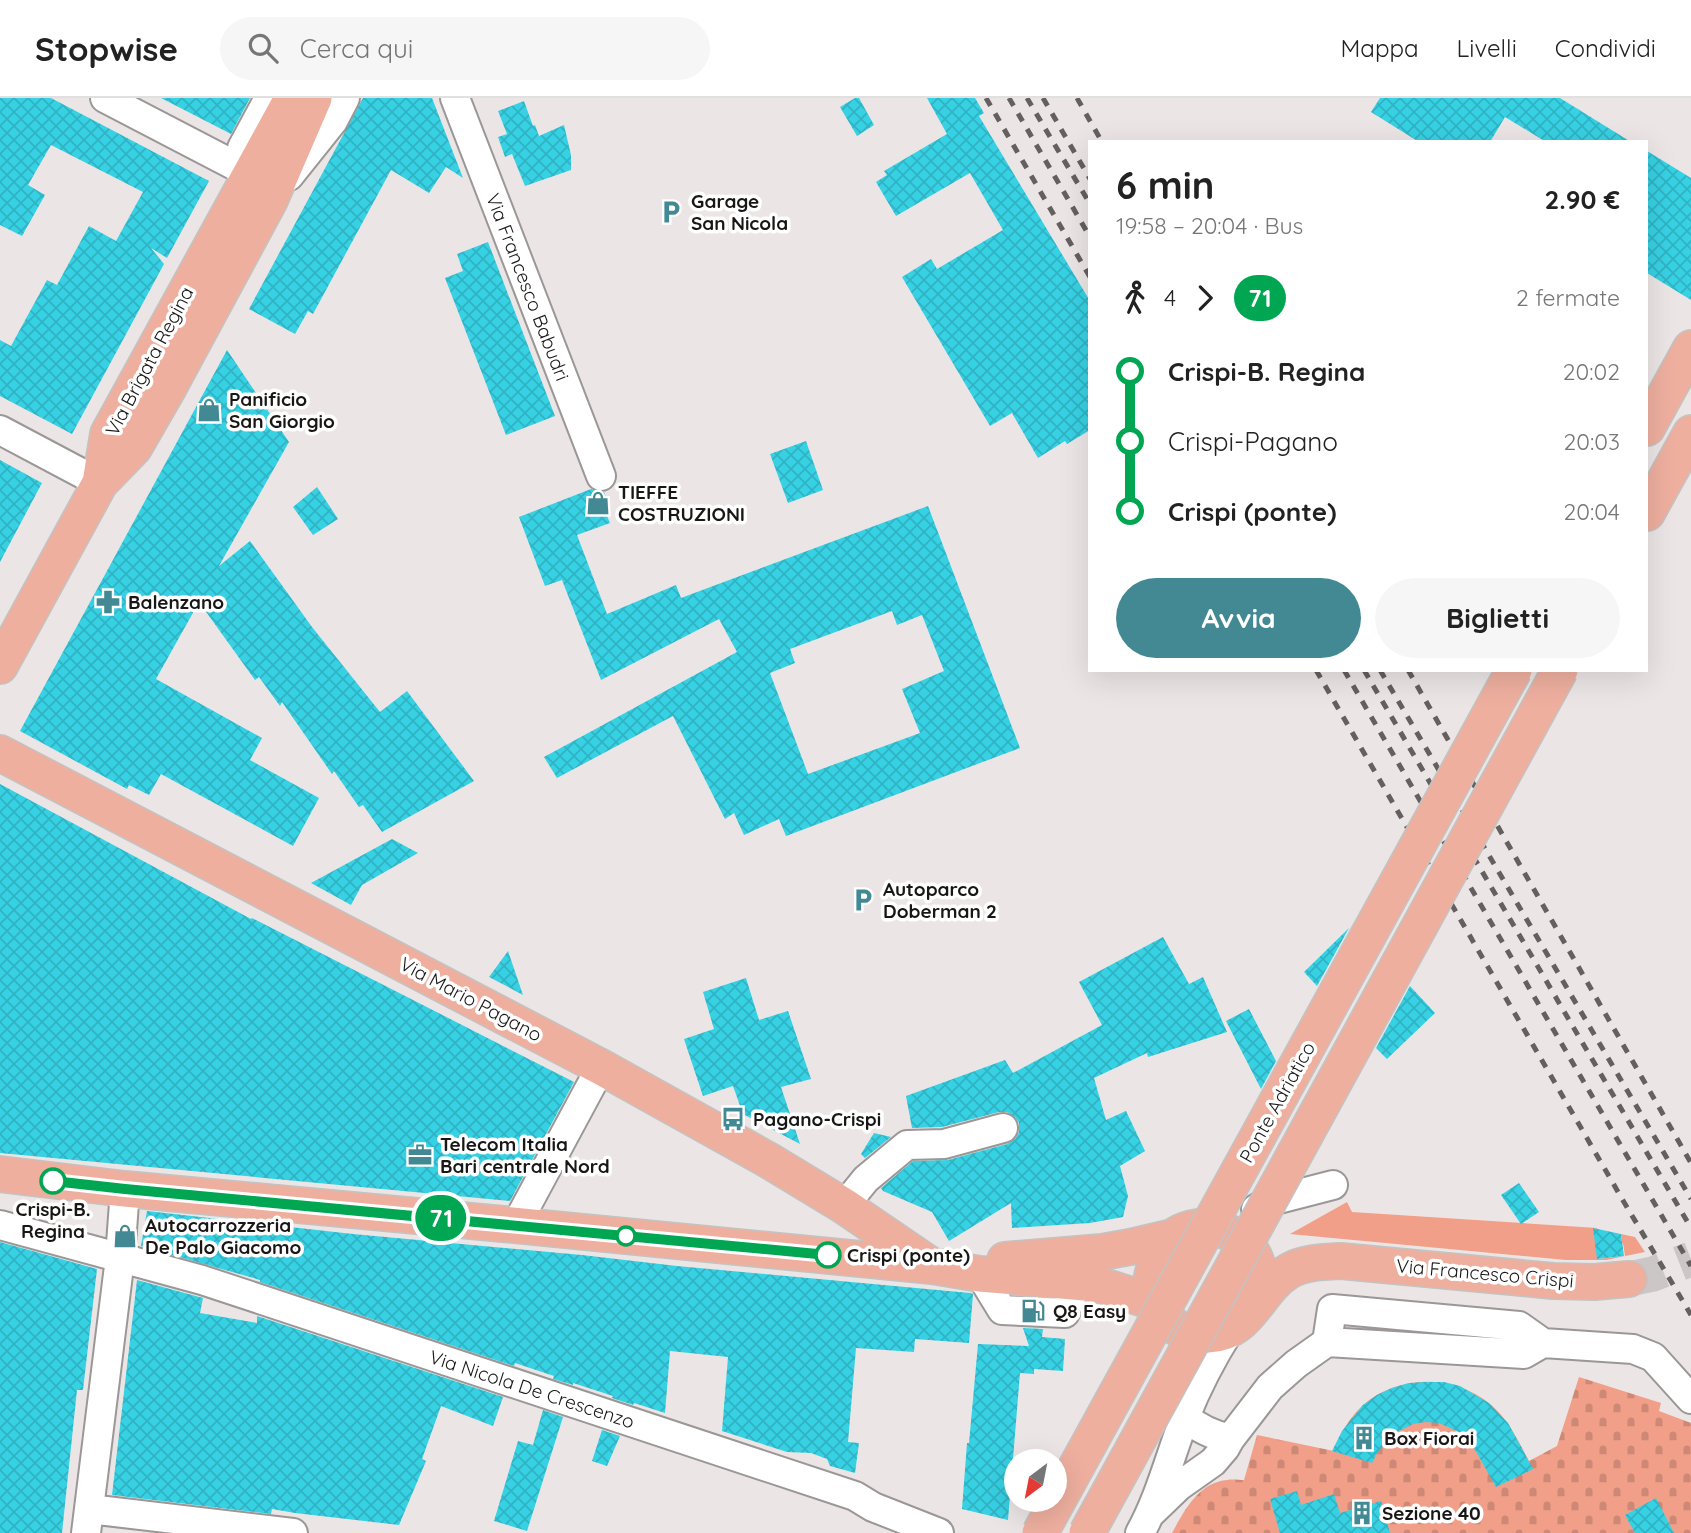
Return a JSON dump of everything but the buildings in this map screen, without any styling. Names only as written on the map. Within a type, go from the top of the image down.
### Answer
[{"type":"main road","points":[[260,187],[292,98]]},
{"type":"main road","points":[[260,187],[314,98]]},
{"type":"main road","name":"Via Brigata Regina","points":[[0,666],[100,483],[134,448],[168,389],[260,187]]},
{"type":"main road","points":[[1648,426],[1691,348]]},
{"type":"main road","points":[[1648,511],[1691,433]]},
{"type":"main road","name":"Ponte Adriatico","points":[[1040,1533],[1513,672]]},
{"type":"main road","name":"Ponte Adriatico","points":[[1087,1533],[1559,672]]},
{"type":"main road","name":"Via Mario Pagano","points":[[0,753],[601,1067],[768,1160],[844,1206],[932,1266]]},
{"type":"main road","points":[[0,1174],[125,1189],[516,1225],[1097,1284],[1156,1303]]},
{"type":"main road","points":[[1236,1237],[1255,1257],[1260,1278],[1259,1292],[1248,1316],[1229,1331],[1206,1336],[1188,1333],[1166,1319],[1156,1303],[1152,1289],[1153,1266],[1163,1247],[1186,1231],[1204,1227],[1236,1237],[1313,1252],[1340,1261]]},
{"type":"main road","points":[[932,1266],[1102,1252],[1177,1236]]},
{"type":"main road","points":[[1254,1305],[1289,1271],[1306,1264],[1340,1261]]},
{"type":"main road","name":"Via Francesco Crispi","points":[[1340,1261],[1553,1281],[1629,1279]]},
{"type":"street","points":[[105,98],[260,187]]},
{"type":"street","points":[[260,187],[242,148],[269,98]]},
{"type":"street","points":[[260,187],[333,121],[345,98]]},
{"type":"street","name":"Via Francesco Babudri","points":[[462,106],[601,476]]},
{"type":"street","points":[[0,430],[100,483]]},
{"type":"street","points":[[516,1225],[601,1067]]},
{"type":"street","points":[[844,1206],[866,1179],[907,1145],[944,1144],[1003,1128]]},
{"type":"street","points":[[1236,1237],[1267,1202],[1333,1185]]},
{"type":"street","points":[[125,1189],[120,1258],[88,1521],[293,1533]]},
{"type":"street","name":"Via Nicola De Crescenzo","points":[[0,1225],[202,1280],[829,1487],[939,1533]]},
{"type":"street","points":[[1068,1463],[1156,1303]]},
{"type":"street","points":[[1146,1523],[1179,1486],[1213,1462],[1270,1387],[1327,1342],[1332,1309],[1519,1326],[1543,1343],[1633,1349],[1653,1357],[1691,1399]]},
{"type":"street","points":[[1146,1523],[1185,1417],[1212,1358],[1229,1331]]},
{"type":"street","points":[[1185,1417],[1206,1432],[1230,1439]]},
{"type":"street","points":[[1030,1533],[1041,1512]]},
{"type":"green space","points":[[1347,1202],[1352,1212],[1597,1228],[1598,1243],[1622,1241],[1621,1234],[1635,1237],[1645,1252],[1606,1260],[1566,1260],[1290,1234]],"holes":[[[1623,1243],[1625,1256],[1598,1259],[1596,1247]]]},
{"type":"green space","points":[[1579,1377],[1661,1403],[1659,1411],[1691,1423],[1691,1533],[1172,1533],[1194,1499],[1208,1486],[1227,1480],[1244,1480],[1257,1435],[1334,1451],[1353,1416],[1376,1395],[1408,1383],[1443,1383],[1476,1394],[1490,1404],[1507,1423],[1529,1461],[1557,1446]]},
{"type":"tunnel","points":[[1629,1279],[1653,1274],[1691,1259]]},
{"type":"railway","points":[[986,98],[1088,274]]},
{"type":"railway","points":[[1009,98],[1088,234]]},
{"type":"railway","points":[[1027,98],[1088,201]]},
{"type":"railway","points":[[1043,98],[1088,176]]},
{"type":"railway","points":[[1077,98],[1101,140]]},
{"type":"railway","points":[[1317,672],[1691,1315]]},
{"type":"railway","points":[[1345,672],[1691,1266]]},
{"type":"railway","points":[[1365,672],[1691,1228]]},
{"type":"railway","points":[[1381,672],[1691,1199]]},
{"type":"railway","points":[[1409,672],[1691,1163]]},
{"type":"bus line","name":"71","points":[[53,1181],[828,1255]]},
{"type":"place","name":"Garage San Nicola","points":[[671,212]]},
{"type":"place","name":"Panificio San Giorgio","points":[[209,410]]},
{"type":"place","name":"TIEFFE COSTRUZIONI","points":[[598,503]]},
{"type":"place","name":"Balenzano","points":[[108,602]]},
{"type":"place","name":"Autoparco Doberman 2","points":[[863,900]]},
{"type":"place","name":"Pagano-Crispi","points":[[733,1119]]},
{"type":"place","name":"Telecom Italia Bari centrale Nord","points":[[420,1155]]},
{"type":"place","name":"Crispi-B. Regina","points":[[53,1181]]},
{"type":"place","name":"Autocarrozzeria De Palo Giacomo","points":[[125,1236]]},
{"type":"place","name":"Crispi (ponte)","points":[[828,1255]]},
{"type":"place","name":"Q8 Easy","points":[[1033,1311]]},
{"type":"place","name":"Box Fiorai","points":[[1364,1438]]},
{"type":"place","name":"Sezione 40","points":[[1362,1513]]}]
